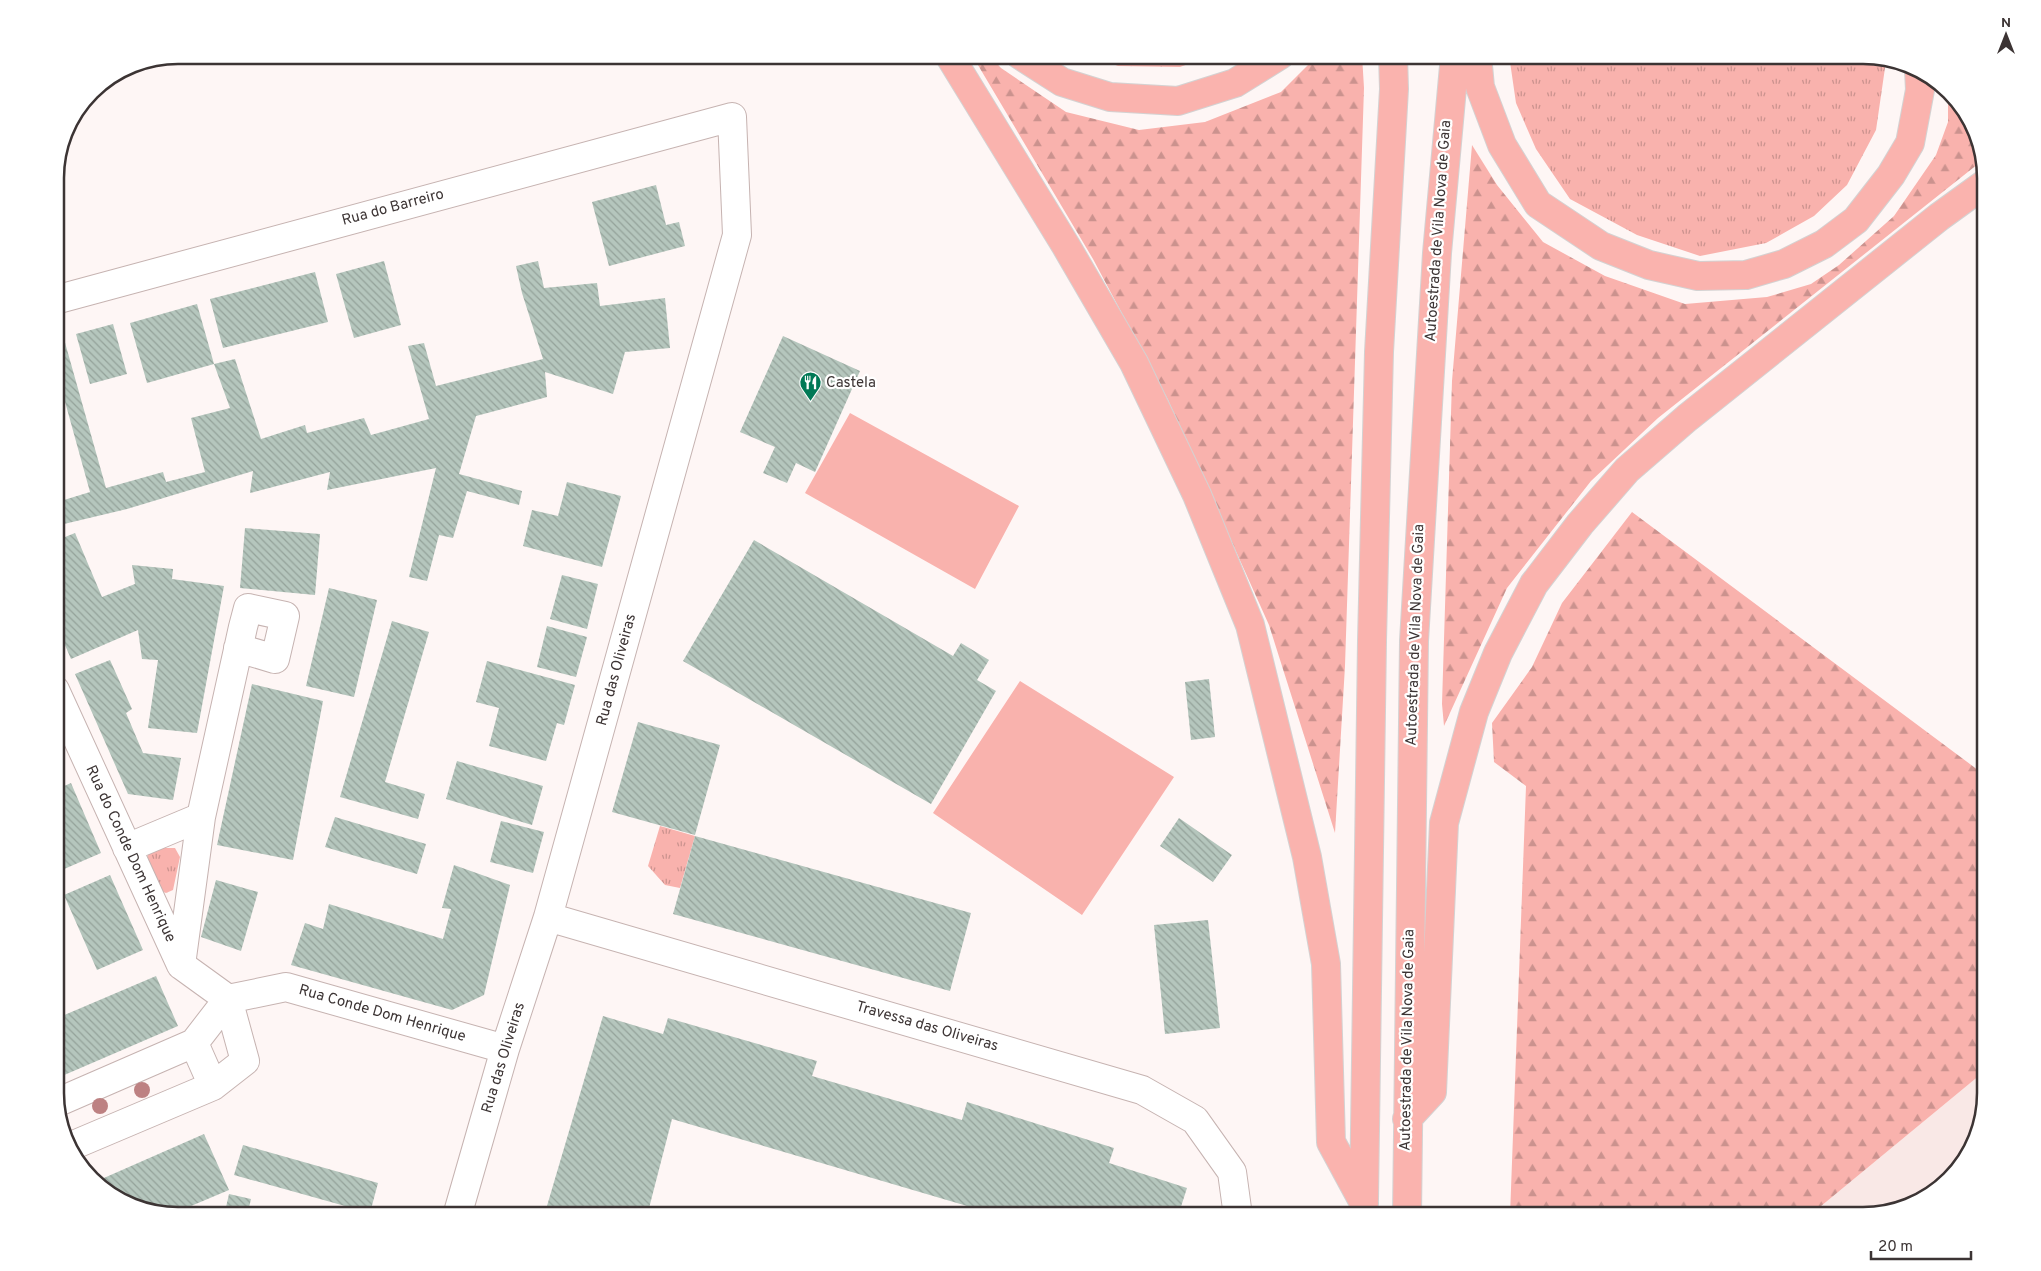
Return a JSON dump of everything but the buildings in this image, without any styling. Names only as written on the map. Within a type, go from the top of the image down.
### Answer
[{"type":"highway","points":[[955,64],[1066,246],[1134,363],[1197,495],[1250,625],[1307,857],[1326,964],[1331,1142],[1362,1207]]},
{"type":"highway","points":[[1034,64],[1062,82],[1110,97],[1178,101],[1235,83],[1266,64]]},
{"type":"highway","points":[[1363,1207],[1372,641],[1379,352],[1394,89],[1393,64]]},
{"type":"highway","name":"Autoestrada de Vila Nova de Gaia","points":[[1406,1207],[1414,641],[1437,254],[1453,64]]},
{"type":"highway","points":[[1478,64],[1480,87],[1502,145],[1538,204],[1601,246],[1649,265],[1698,276],[1746,275],[1784,264],[1824,244],[1856,220],[1891,175],[1910,143],[1920,90],[1919,79]]},
{"type":"highway","points":[[1407,1119],[1432,1092],[1444,823],[1474,712],[1498,653],[1534,584],[1580,524],[1627,470],[1687,418],[1786,338],[1938,217],[1977,189]]},
{"type":"street","name":"Rua do Barreiro","points":[[64,298],[732,117]]},
{"type":"street","name":"Rua das Oliveiras","points":[[460,1207],[506,1049],[548,917],[737,235],[732,117]]},
{"type":"street","points":[[181,965],[201,817],[238,648]]},
{"type":"street","name":"Rua do Conde Dom Henrique","points":[[64,710],[181,965],[228,999]]},
{"type":"street","points":[[127,848],[201,817]]},
{"type":"street","name":"Travessa das Oliveiras","points":[[548,917],[1142,1090],[1195,1120],[1232,1172],[1237,1207]]},
{"type":"street","name":"Rua Conde Dom Henrique","points":[[228,999],[286,987],[506,1049]]},
{"type":"street","points":[[64,1100],[194,1043],[228,999]]},
{"type":"street","points":[[76,1144],[213,1086],[245,1061],[228,999]]},
{"type":"street","points":[[194,1043],[213,1086]]},
{"type":"shaded area","points":[[1977,1077],[1976,1108],[1969,1137],[1954,1163],[1933,1184],[1907,1199],[1878,1206],[1820,1207]]},
{"type":"green space","points":[[977,64],[997,64],[1066,112],[1139,130],[1205,122],[1281,92],[1309,64],[1363,64],[1364,88],[1345,666],[1335,833],[1269,625],[1168,400],[1093,259]]},
{"type":"green space","points":[[1113,64],[1188,64],[1180,67],[1118,66]]},
{"type":"green space","points":[[1510,64],[1863,64],[1885,67],[1876,130],[1847,185],[1814,216],[1766,243],[1700,256],[1637,235],[1570,199],[1536,149],[1516,103]]},
{"type":"green space","points":[[1948,101],[1969,134],[1976,165],[1658,418],[1591,481],[1507,588],[1444,726],[1442,704],[1452,381],[1472,145],[1497,185],[1543,242],[1605,276],[1685,304],[1767,297],[1811,284],[1839,265],[1894,216],[1936,155],[1948,122]]},
{"type":"green space","points":[[850,413],[1019,506],[975,589],[805,493]]},
{"type":"green space","points":[[1632,512],[1977,769],[1977,1077],[1820,1207],[1510,1207],[1526,786],[1494,762],[1492,723],[1532,667],[1562,603]]},
{"type":"green space","points":[[1020,681],[1174,777],[1082,915],[933,813]]},
{"type":"green space","points":[[660,826],[695,836],[680,888],[665,885],[648,866]]},
{"type":"green space","points":[[157,848],[175,848],[180,857],[173,890],[166,893],[161,891],[147,859],[149,852]]},
{"type":"place","name":"Castela","points":[[810,402]]}]
